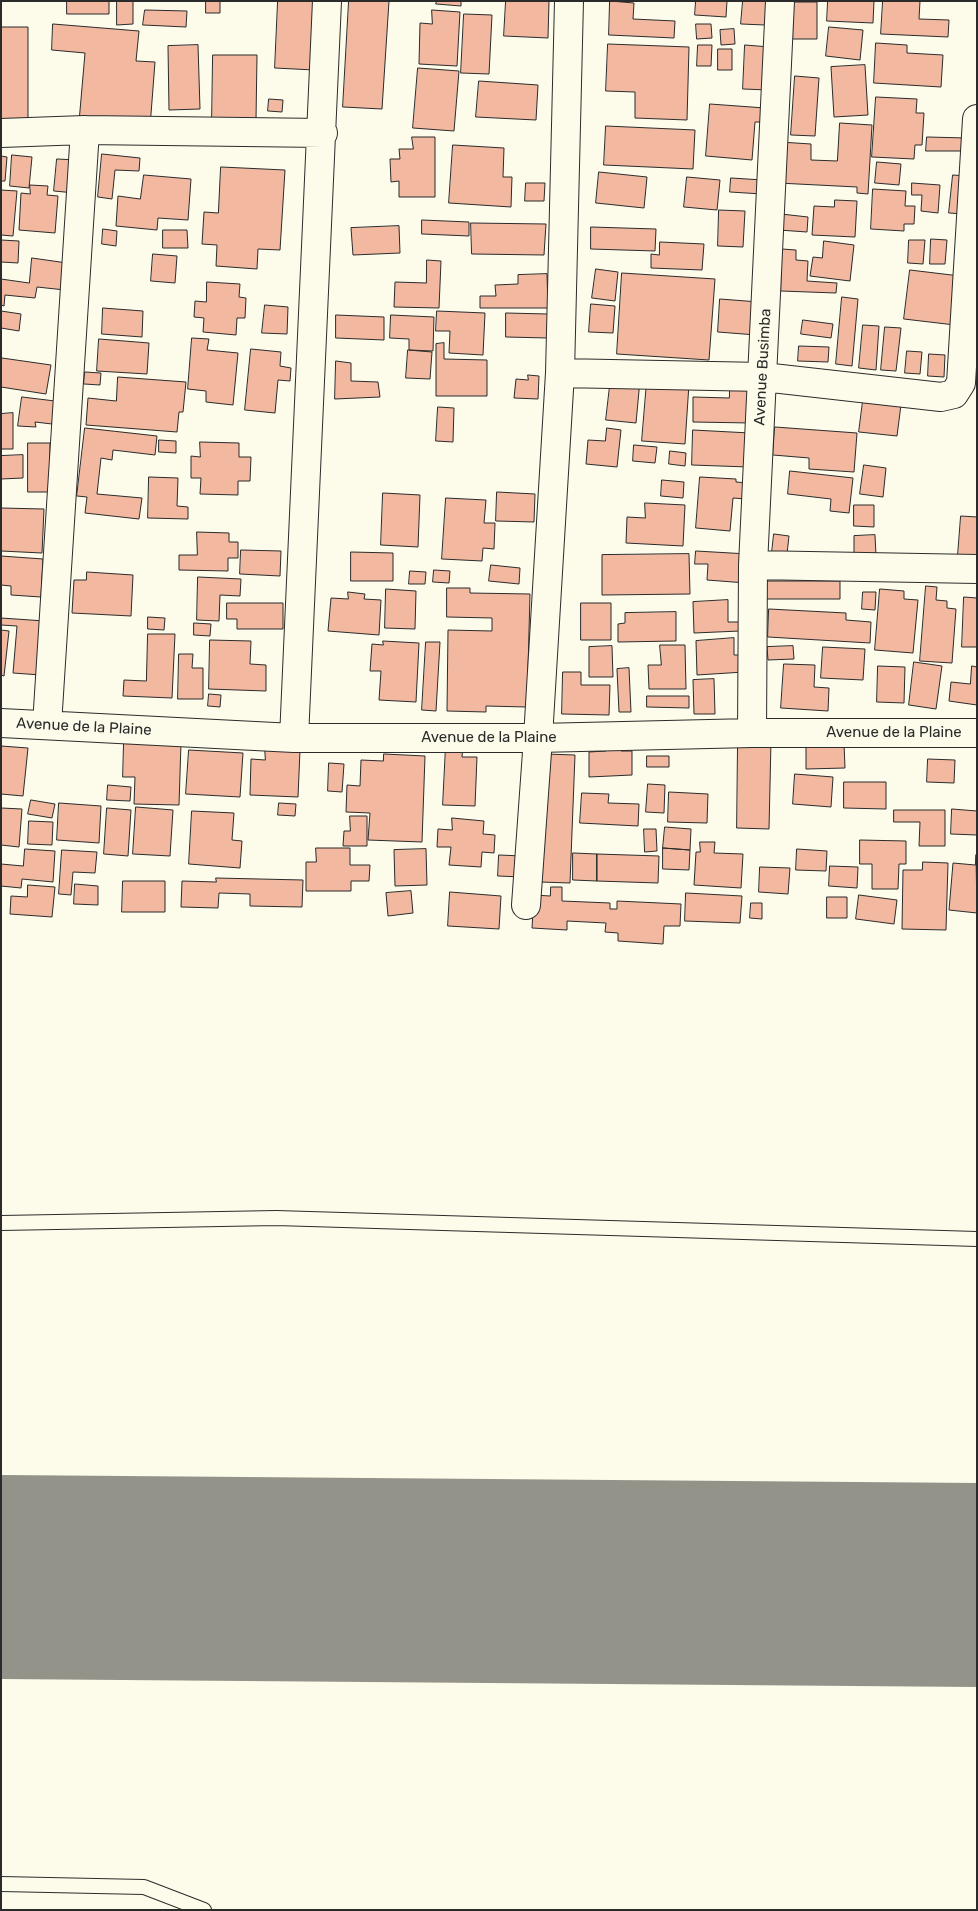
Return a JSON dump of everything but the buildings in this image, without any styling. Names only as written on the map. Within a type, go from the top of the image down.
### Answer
[{"type":"street","points":[[294,738],[328,1]]},
{"type":"street","points":[[526,905],[560,373],[569,1]]},
{"type":"street","name":"Avenue Busimba","points":[[752,733],[754,565],[780,1]]},
{"type":"street","points":[[560,373],[763,378],[940,397],[954,394],[961,383],[977,118]]},
{"type":"street","points":[[1,133],[85,130],[323,133]]},
{"type":"street","points":[[48,725],[85,130]]},
{"type":"street","points":[[754,565],[977,569]]},
{"type":"street","name":"Avenue de la Plaine","points":[[1,723],[294,738],[538,738],[752,733],[977,733]]},
{"type":"lane","points":[[1,1222],[276,1218],[977,1238]]},
{"type":"lane","points":[[1,1884],[144,1887],[204,1910]]},
{"type":"runway","points":[[1,1577],[977,1585]]}]
